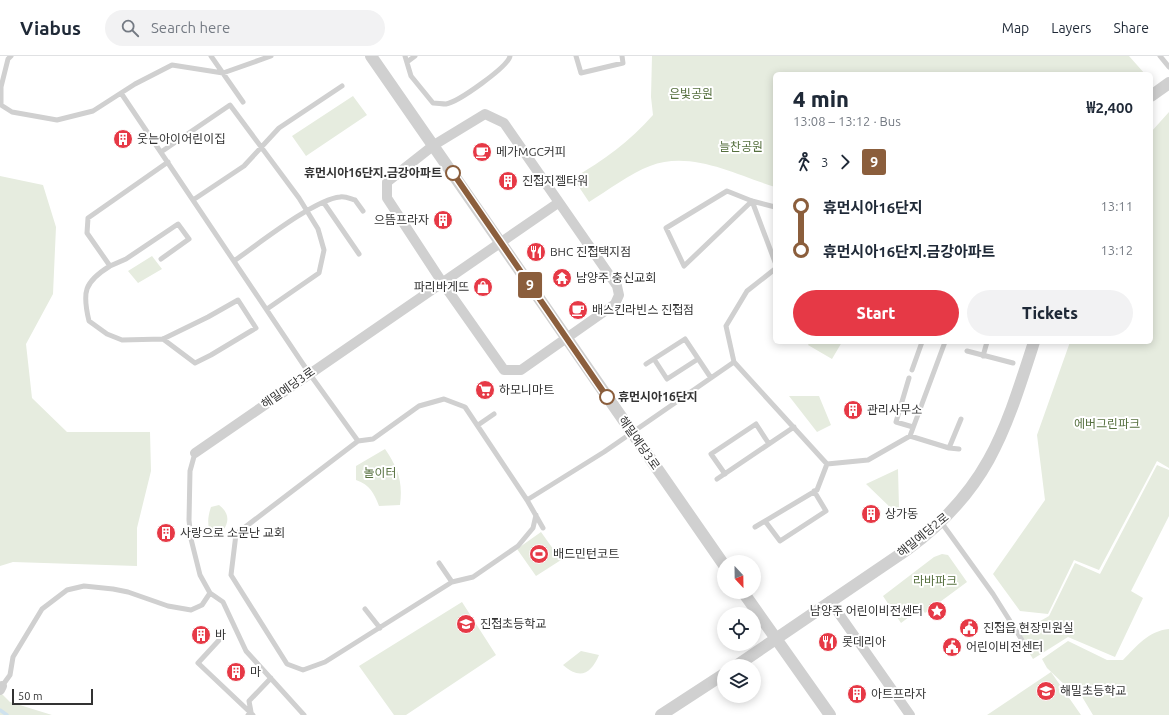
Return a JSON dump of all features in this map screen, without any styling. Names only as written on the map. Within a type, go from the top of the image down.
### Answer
[{"type":"street","name":"해밀예당3로","points":[[371,56],[434,144],[566,339],[717,555]]},
{"type":"street","points":[[1153,95],[1169,83]]},
{"type":"street","points":[[485,114],[504,123],[617,286],[619,295],[615,304],[521,370],[504,370],[442,282],[387,198],[387,182],[434,144],[485,114]]},
{"type":"street","points":[[501,242],[558,203]]},
{"type":"street","name":"해밀예당3로","points":[[195,453],[501,242]]},
{"type":"street","name":"해밀예당2로","points":[[747,659],[908,549],[941,522],[957,506],[973,486],[992,456],[1006,428],[1031,344]]},
{"type":"street","points":[[748,599],[830,715]]},
{"type":"street","points":[[830,602],[910,715]]},
{"type":"street","points":[[661,715],[717,679]]},
{"type":"lane","points":[[11,56],[8,59],[1,86],[1,105],[12,112],[57,120],[93,111],[121,93],[172,65],[223,73],[271,56]]},
{"type":"lane","points":[[212,56],[243,102]]},
{"type":"lane","points":[[405,56],[411,76],[433,103],[447,104],[495,75],[509,61],[510,56]]},
{"type":"lane","points":[[407,62],[415,56]]},
{"type":"lane","points":[[576,56],[581,73],[624,63],[622,56]]},
{"type":"lane","points":[[1160,56],[1169,67]]},
{"type":"lane","points":[[193,200],[244,166],[279,128],[342,86]]},
{"type":"lane","points":[[121,93],[309,373],[358,441]]},
{"type":"lane","points":[[161,152],[230,105],[299,198],[318,229],[324,250],[320,273],[267,309]]},
{"type":"lane","points":[[110,266],[87,233],[88,218],[168,162]]},
{"type":"lane","points":[[752,201],[684,266],[666,228],[727,191],[752,201],[773,206]]},
{"type":"lane","points":[[234,260],[306,211],[341,196],[355,200],[363,211]]},
{"type":"lane","points":[[752,201],[773,257]]},
{"type":"lane","points":[[324,203],[359,254]]},
{"type":"lane","points":[[161,259],[189,239],[178,224],[126,259],[95,275],[88,285],[84,302],[89,321],[106,334],[122,340],[162,338],[208,317],[238,300],[256,328],[212,355],[195,363],[162,338]]},
{"type":"lane","points":[[773,271],[747,291],[726,326],[734,362],[827,464]]},
{"type":"lane","points":[[646,364],[685,339],[711,378]]},
{"type":"lane","points":[[912,370],[921,344]]},
{"type":"lane","points":[[827,464],[868,460],[910,436],[944,344]]},
{"type":"lane","points":[[983,356],[986,344]]},
{"type":"lane","points":[[967,351],[1013,363]]},
{"type":"lane","points":[[654,359],[667,379],[698,359]]},
{"type":"lane","points":[[527,500],[632,433],[734,362]]},
{"type":"lane","points":[[909,378],[896,422],[913,427]]},
{"type":"lane","points":[[536,516],[533,528],[518,546],[473,577],[452,582],[325,662],[303,670],[287,664],[231,575],[236,534],[358,441],[373,439],[419,406],[444,399],[465,407],[527,500],[543,528]]},
{"type":"lane","points":[[478,425],[494,414]]},
{"type":"lane","points":[[949,448],[961,419]]},
{"type":"lane","points":[[725,474],[711,454],[756,424],[769,444]]},
{"type":"lane","points":[[717,479],[794,427]]},
{"type":"lane","points":[[910,436],[949,448],[959,449]]},
{"type":"lane","name":"해밀예당3로","points":[[195,453],[190,471],[189,520],[191,539],[198,569],[210,593]]},
{"type":"lane","points":[[755,527],[817,490],[827,464]]},
{"type":"lane","points":[[765,521],[780,541],[826,511],[814,491]]},
{"type":"lane","points":[[941,522],[992,594],[1022,640]]},
{"type":"lane","points":[[439,563],[452,582]]},
{"type":"lane","points":[[1,688],[10,675],[13,657],[42,609],[67,590],[84,586],[113,589],[128,592],[168,606],[191,610],[202,605],[210,593],[223,602],[246,651],[304,715]]},
{"type":"lane","points":[[366,609],[380,628]]},
{"type":"lane","points":[[221,638],[198,663],[251,714]]},
{"type":"lane","points":[[251,714],[249,701],[271,678]]},
{"type":"green space","name":"은빛공원","points":[[652,56],[1129,56],[1143,72],[773,72],[773,186],[697,162],[666,162],[650,166],[635,173],[589,202],[573,178],[616,150],[653,115],[651,97]]},
{"type":"green space","points":[[353,96],[367,115],[306,156],[292,136]]},
{"type":"green space","name":"에버그린파크","points":[[1169,112],[1169,468],[1157,461],[1099,570],[1074,560],[1048,614],[1020,611],[993,574],[1045,500],[1037,435],[1069,344],[1153,344],[1153,130]]},
{"type":"green space","points":[[0,176],[43,185],[56,227],[53,294],[26,344],[32,398],[67,432],[150,432],[151,471],[137,528],[137,566],[13,562],[0,566]]},
{"type":"green space","points":[[152,256],[162,269],[138,283],[128,271]]},
{"type":"green space","points":[[809,344],[841,344],[832,359],[808,345]]},
{"type":"green space","points":[[789,396],[819,396],[831,425],[817,432]]},
{"type":"green space","name":"놀이터","points":[[385,449],[393,462],[400,482],[400,505],[379,506],[371,490],[365,484],[356,480],[356,466]]},
{"type":"green space","points":[[1157,465],[1169,470],[1169,516],[1131,591],[1143,598],[1115,657],[1068,637],[1033,659],[1025,646],[1021,632],[1049,616],[1075,563],[1100,574]]},
{"type":"green space","points":[[898,469],[899,508],[894,511],[866,484]]},
{"type":"green space","points":[[219,505],[224,509],[227,523],[222,531],[213,538],[208,523],[209,515],[211,507]]},
{"type":"green space","name":"배드민턴코트","points":[[541,532],[561,560],[536,576],[517,549]]},
{"type":"green space","name":"라바파크","points":[[942,554],[948,555],[967,582],[925,613],[921,608],[901,623],[883,596],[934,557]]},
{"type":"green space","points":[[462,602],[496,655],[406,715],[394,715],[359,666]]},
{"type":"green space","points":[[1169,629],[1169,715],[1093,715],[1081,695],[1067,687],[1047,668],[1042,659],[1068,641],[1107,660],[1123,660],[1143,640],[1162,630]]},
{"type":"green space","points":[[581,651],[599,655],[596,662],[589,670],[584,673],[580,673],[569,670],[563,665]]},
{"type":"green space","name":"해밀초등학교","points":[[1051,672],[1081,715],[987,715]]},
{"type":"green space","points":[[0,692],[10,702],[52,715],[0,715]]},
{"type":"waterway","points":[[0,710],[7,715]]},
{"type":"bus line","name":"9","points":[[453,173],[607,397]]},
{"type":"place","name":"웃는아이어린이집","points":[[123,139]]},
{"type":"place","name":"메가MGC커피","points":[[482,152]]},
{"type":"place","name":"휴먼시아16단지.금강아파트","points":[[453,173]]},
{"type":"place","name":"진접지젤타워","points":[[508,181]]},
{"type":"place","name":"으뜸프라자","points":[[443,220]]},
{"type":"place","name":"BHC 진접택지점","points":[[536,252]]},
{"type":"place","name":"남양주 충신교회","points":[[562,278]]},
{"type":"place","name":"파리바게뜨","points":[[483,287]]},
{"type":"place","name":"배스킨라빈스 진접점","points":[[578,310]]},
{"type":"place","name":"하모니마트","points":[[485,390]]},
{"type":"place","name":"휴먼시아16단지","points":[[607,397]]},
{"type":"place","name":"관리사무소","points":[[853,410]]},
{"type":"place","name":"상가동","points":[[871,514]]},
{"type":"place","name":"사랑으로 소문난 교회","points":[[166,533]]},
{"type":"place","name":"배드민턴코트","points":[[539,554]]},
{"type":"place","name":"남양주 어린이비전센터","points":[[937,611]]},
{"type":"place","name":"진접초등학교","points":[[466,624]]},
{"type":"place","name":"진접읍 현장민원실","points":[[969,628]]},
{"type":"place","name":"바","points":[[201,635]]},
{"type":"place","name":"롯데리아","points":[[828,642]]},
{"type":"place","name":"어린이비전센터","points":[[952,647]]},
{"type":"place","name":"마","points":[[236,672]]},
{"type":"place","name":"해밀초등학교","points":[[1046,691]]},
{"type":"place","name":"아트프라자","points":[[857,694]]},
{"type":"park label","name":"늘찬공원","points":[[741,147]]}]
